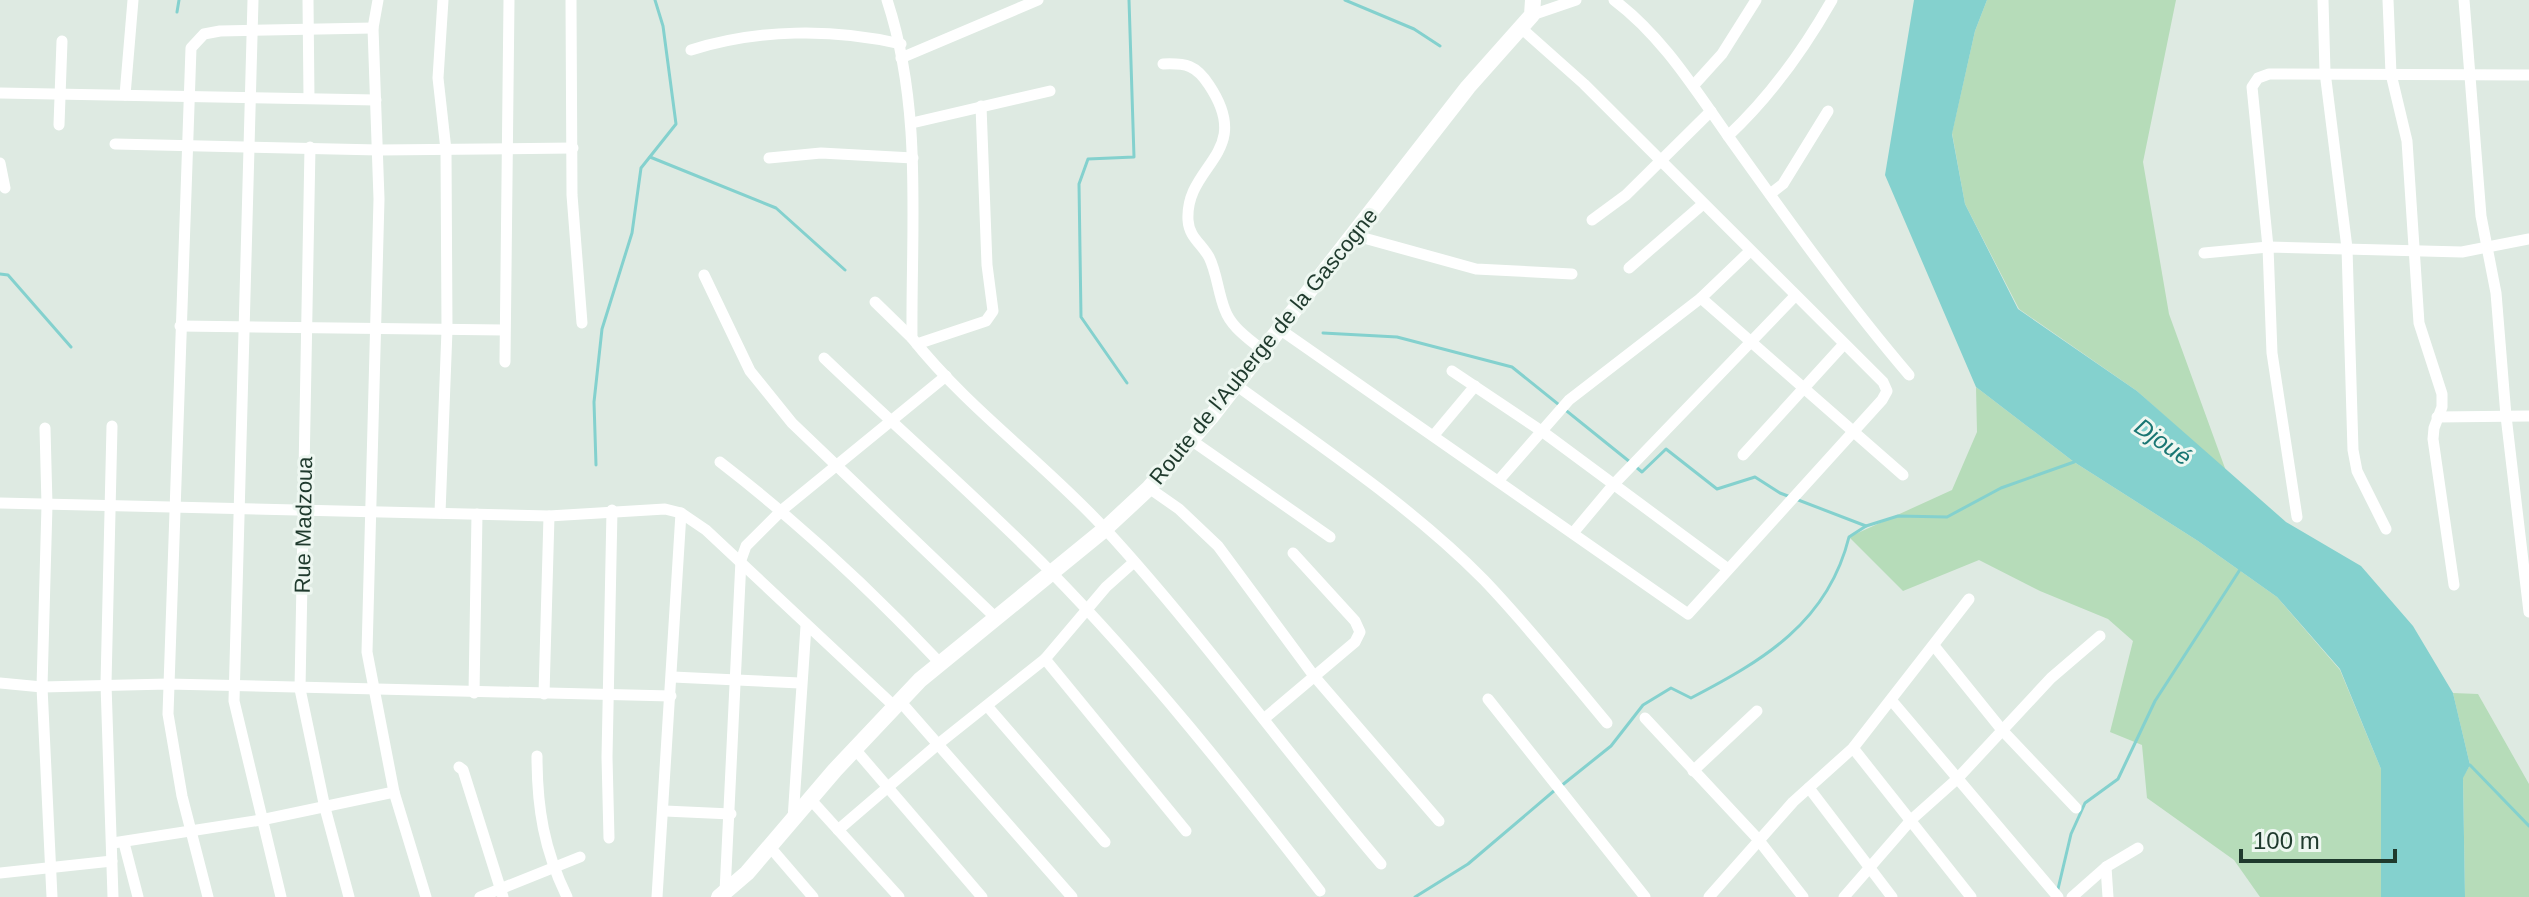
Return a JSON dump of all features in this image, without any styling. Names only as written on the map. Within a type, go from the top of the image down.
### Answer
[{"type":"street","points":[[125,95],[133,0]]},
{"type":"street","points":[[253,0],[234,686],[236,714],[281,897]]},
{"type":"street","points":[[308,0],[309,98]]},
{"type":"street","points":[[378,0],[373,28],[379,150],[378,328],[369,510],[367,652],[394,792],[426,897]]},
{"type":"street","points":[[440,513],[447,330],[446,150],[438,78],[443,0]]},
{"type":"street","points":[[505,362],[509,0]]},
{"type":"street","points":[[571,0],[574,254],[582,323]]},
{"type":"street","points":[[887,0],[901,44],[912,123],[914,341]]},
{"type":"street","points":[[901,58],[1038,0]]},
{"type":"street","points":[[1278,328],[1688,614],[1887,391],[1844,344],[1659,161],[1528,14],[1576,0]]},
{"type":"street","points":[[1614,0],[1644,25],[1693,86],[1871,331],[1909,375]]},
{"type":"street","points":[[1693,86],[1722,54],[1756,0]]},
{"type":"street","points":[[1728,136],[1751,115],[1795,62],[1832,0]]},
{"type":"street","points":[[2323,0],[2325,72],[2347,248],[2353,450],[2357,471],[2386,529]]},
{"type":"street","points":[[2388,0],[2391,74],[2407,141],[2419,323],[2442,394],[2442,407],[2433,439],[2454,585]]},
{"type":"street","points":[[2464,0],[2481,216],[2496,293],[2506,416],[2529,612]]},
{"type":"street","name":"Route de l'Auberge de la Gascogne","points":[[722,894],[770,847],[896,703],[939,662],[1105,529],[1149,488],[1236,385],[1528,14]]},
{"type":"street","points":[[208,897],[173,750],[168,684],[188,95],[194,42],[204,34],[220,31],[307,32],[373,28]]},
{"type":"street","points":[[691,50],[731,38],[762,35],[842,34],[901,44]]},
{"type":"street","points":[[59,125],[63,94],[62,41]]},
{"type":"street","points":[[1163,64],[1196,67],[1223,105],[1223,140],[1189,206],[1188,220],[1191,233],[1212,264],[1225,311],[1241,332],[1262,350]]},
{"type":"street","points":[[2297,517],[2272,353],[2268,247],[2252,87],[2258,78],[2269,74],[2529,75]]},
{"type":"street","points":[[912,123],[1050,91]]},
{"type":"street","points":[[0,93],[376,100]]},
{"type":"street","points":[[914,341],[986,321],[993,311],[987,265],[981,106]]},
{"type":"street","points":[[1592,220],[1626,195],[1711,111]]},
{"type":"street","points":[[1770,194],[1783,184],[1828,111]]},
{"type":"street","points":[[115,144],[379,150],[573,148]]},
{"type":"street","name":"Rue Madzoua","points":[[310,147],[300,689],[325,808],[349,897]]},
{"type":"street","points":[[769,158],[821,153],[913,158]]},
{"type":"street","points":[[0,163],[5,188]]},
{"type":"street","points":[[1629,268],[1703,204]]},
{"type":"street","points":[[1353,235],[1476,269],[1572,274]]},
{"type":"street","points":[[2204,253],[2268,247],[2462,252],[2529,239]]},
{"type":"street","points":[[1499,480],[1569,400],[1701,298],[1750,251]]},
{"type":"street","points":[[704,275],[750,371],[792,423],[995,617]]},
{"type":"street","points":[[1573,533],[1614,484],[1795,296]]},
{"type":"street","points":[[1701,298],[1903,475]]},
{"type":"street","points":[[875,302],[987,420],[1105,529],[1265,718],[1381,864]]},
{"type":"street","points":[[180,326],[504,330]]},
{"type":"street","points":[[1743,455],[1844,344]]},
{"type":"street","points":[[824,358],[1051,572],[1087,610],[1244,790],[1320,891]]},
{"type":"street","points":[[1452,371],[1543,432],[1728,569]]},
{"type":"street","points":[[722,894],[731,814],[741,560],[746,546],[782,510],[839,467],[946,376]]},
{"type":"street","points":[[1236,385],[1368,480],[1452,550],[1507,606],[1607,723]]},
{"type":"street","points":[[1434,435],[1475,386]]},
{"type":"street","points":[[2437,417],[2529,416]]},
{"type":"street","points":[[112,426],[106,684],[108,798],[118,843],[138,897]]},
{"type":"street","points":[[45,428],[47,505],[42,687],[52,897]]},
{"type":"street","points":[[1191,440],[1330,537]]},
{"type":"street","points":[[720,462],[782,510],[880,600],[939,662]]},
{"type":"street","points":[[1149,488],[1179,509],[1218,546],[1314,676],[1439,821]]},
{"type":"street","points":[[0,503],[549,516],[612,510],[665,509],[681,513],[741,560],[806,626],[896,703],[1072,897]]},
{"type":"street","points":[[609,838],[612,510]]},
{"type":"street","points":[[657,897],[665,811],[681,513]]},
{"type":"street","points":[[474,693],[477,514]]},
{"type":"street","points":[[544,694],[549,516]]},
{"type":"street","points":[[1265,718],[1355,642],[1360,632],[1355,621],[1293,553]]},
{"type":"street","points":[[838,830],[937,745],[1045,659],[1134,562]]},
{"type":"street","points":[[1709,897],[1757,838],[1853,748],[1935,647],[1969,599]]},
{"type":"street","points":[[793,820],[806,626]]},
{"type":"street","points":[[1844,897],[1911,820],[1957,779],[2051,678],[2100,636]]},
{"type":"street","points":[[1935,647],[2002,730],[2076,808]]},
{"type":"street","points":[[1045,659],[1186,831]]},
{"type":"street","points":[[673,677],[800,683]]},
{"type":"street","points":[[0,683],[42,687],[168,684],[671,696]]},
{"type":"street","points":[[1488,699],[1645,897]]},
{"type":"street","points":[[1892,701],[2058,897]]},
{"type":"street","points":[[988,707],[1105,842]]},
{"type":"street","points":[[1693,771],[1757,711]]},
{"type":"street","points":[[1645,718],[1757,838],[1803,897]]},
{"type":"street","points":[[854,748],[982,897]]},
{"type":"street","points":[[1853,748],[1971,897]]},
{"type":"street","points":[[537,756],[538,808],[553,868],[567,897]]},
{"type":"street","points":[[459,767],[470,788],[502,892]]},
{"type":"street","points":[[1809,788],[1892,897]]},
{"type":"street","points":[[118,843],[261,820],[394,792]]},
{"type":"street","points":[[811,800],[899,897]]},
{"type":"street","points":[[665,811],[731,814]]},
{"type":"street","points":[[113,897],[112,861],[118,843]]},
{"type":"street","points":[[770,847],[813,897]]},
{"type":"street","points":[[2072,897],[2106,867],[2138,848]]},
{"type":"street","points":[[480,897],[502,892],[580,857]]},
{"type":"street","points":[[0,873],[112,861]]},
{"type":"street","points":[[2106,867],[2108,897]]},
{"type":"street","points":[[1719,886],[1727,897]]},
{"type":"green space","points":[[1987,0],[2176,0],[2143,162],[2169,314],[2226,471],[2137,391],[2019,309],[1965,204],[1952,133],[1975,31]]},
{"type":"green space","points":[[1976,387],[2074,462],[2198,541],[2277,597],[2340,670],[2381,769],[2381,897],[2260,897],[2234,860],[2147,798],[2142,745],[2110,732],[2133,641],[2108,619],[2040,591],[1979,560],[1903,591],[1849,537],[1952,490],[1977,432]]},
{"type":"green space","points":[[2453,693],[2478,694],[2529,784],[2529,897],[2465,897],[2463,777],[2470,765]]},
{"type":"water","name":"Djoué","points":[[1914,0],[1987,0],[1975,31],[1952,134],[1965,204],[2018,309],[2137,391],[2286,522],[2361,566],[2413,626],[2453,693],[2470,765],[2463,778],[2465,897],[2381,897],[2381,769],[2340,669],[2277,597],[2198,541],[2074,462],[1976,387],[1885,175]]},
{"type":"waterway","points":[[177,12],[179,0]]},
{"type":"waterway","points":[[596,465],[594,402],[602,329],[632,233],[641,168],[676,124],[663,26],[655,0]]},
{"type":"waterway","points":[[1127,383],[1081,317],[1079,184],[1088,159],[1134,157],[1129,0]]},
{"type":"waterway","points":[[1345,0],[1414,29],[1440,46]]},
{"type":"waterway","points":[[650,157],[776,208],[845,270]]},
{"type":"waterway","points":[[0,274],[8,275],[71,347]]},
{"type":"waterway","points":[[1323,333],[1397,337],[1512,367],[1630,462]]},
{"type":"waterway","points":[[1636,467],[1642,472],[1666,449],[1717,489],[1755,477],[1780,493],[1866,526]]},
{"type":"waterway","points":[[1561,786],[1611,746],[1643,705],[1671,688],[1691,698],[1744,669],[1790,635],[1826,593],[1849,537],[1866,526],[1898,516],[1947,517],[2001,488],[2074,462]]},
{"type":"waterway","points":[[2058,889],[2071,834],[2085,803],[2118,779],[2155,701],[2241,568]]},
{"type":"waterway","points":[[2466,765],[2470,765],[2529,826]]},
{"type":"waterway","points":[[1415,897],[1468,864],[1555,790]]}]
